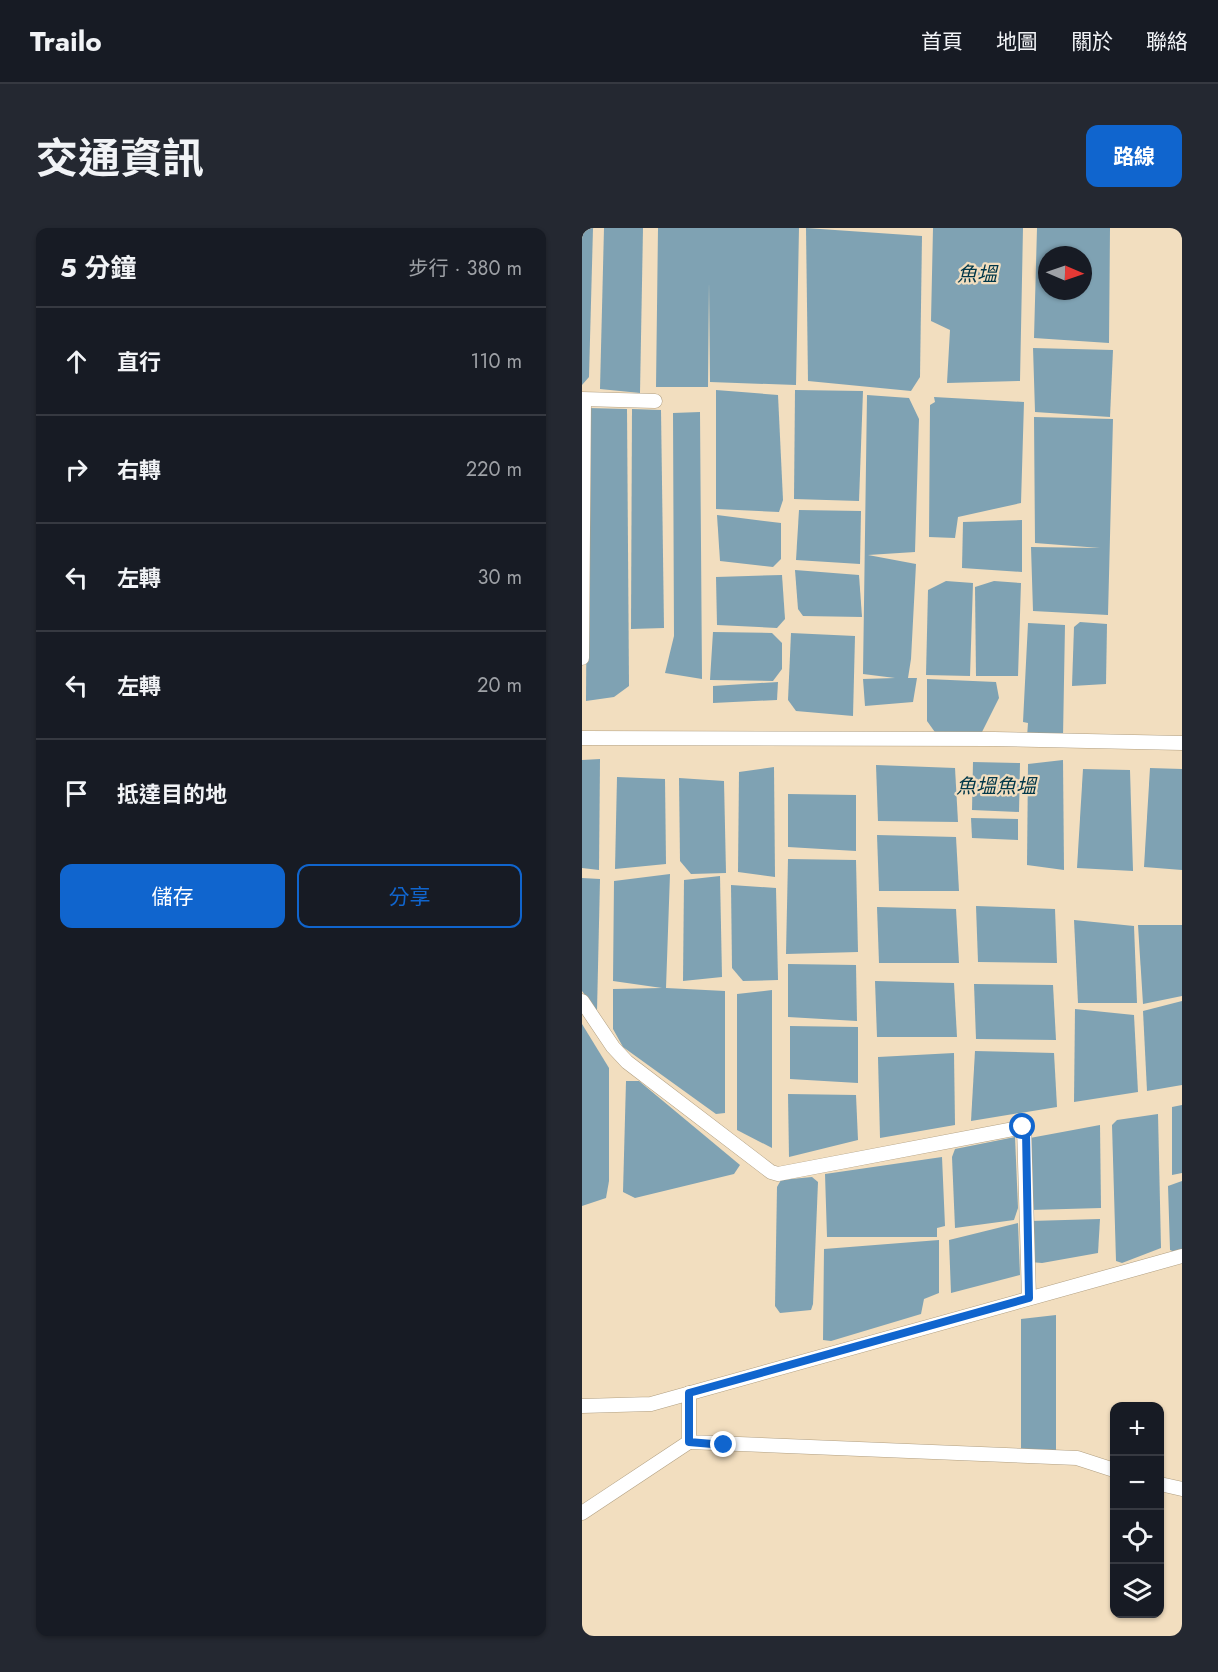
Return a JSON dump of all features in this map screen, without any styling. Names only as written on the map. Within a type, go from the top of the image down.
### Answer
[{"type":"street","points":[[582,658],[583,399],[655,402]]},
{"type":"street","points":[[582,738],[982,739],[1182,743]]},
{"type":"street","points":[[582,1001],[627,1062],[771,1172],[778,1174],[1023,1127],[1026,1131],[1029,1298]]},
{"type":"street","points":[[582,1406],[651,1404],[1182,1256]]},
{"type":"street","points":[[689,1393],[689,1442]]},
{"type":"street","points":[[582,1513],[689,1442],[1077,1458],[1110,1469]]},
{"type":"street","points":[[1164,1485],[1182,1489]]},
{"type":"water","points":[[582,228],[593,228],[589,377],[582,385]]},
{"type":"water","points":[[604,228],[643,228],[640,393],[600,389]]},
{"type":"water","points":[[658,228],[799,228],[796,385],[710,382],[709,282],[708,387],[656,387]]},
{"type":"water","points":[[806,228],[922,236],[920,377],[911,391],[808,381]]},
{"type":"water","name":"魚塭","points":[[933,228],[1023,228],[1020,381],[947,383],[950,330],[931,321]]},
{"type":"water","name":"魚塭","points":[[1037,228],[1110,228],[1109,343],[1034,338]]},
{"type":"water","points":[[1033,348],[1113,350],[1110,417],[1035,412]]},
{"type":"water","points":[[716,390],[778,395],[783,500],[779,512],[716,509]]},
{"type":"water","points":[[795,390],[863,391],[859,501],[794,499]]},
{"type":"water","points":[[867,395],[909,398],[919,419],[915,552],[868,555],[916,564],[908,678],[917,678],[913,702],[865,706],[863,679],[895,678],[863,674]]},
{"type":"water","points":[[934,397],[1024,402],[1021,503],[958,517],[955,538],[929,537],[930,405],[935,402]]},
{"type":"water","points":[[588,408],[627,409],[629,686],[614,697],[586,701]]},
{"type":"water","points":[[632,409],[661,410],[664,628],[631,629]]},
{"type":"water","points":[[700,412],[702,679],[665,673],[674,636],[673,413]]},
{"type":"water","points":[[1034,417],[1113,419],[1108,615],[1033,611],[1031,547],[1100,548],[1035,543]]},
{"type":"water","points":[[799,510],[861,511],[860,564],[796,560]]},
{"type":"water","points":[[717,515],[781,523],[781,559],[773,567],[720,561]]},
{"type":"water","points":[[1022,520],[1022,572],[962,568],[963,522]]},
{"type":"water","points":[[795,570],[859,575],[862,617],[803,616],[798,609]]},
{"type":"water","points":[[782,575],[785,619],[777,628],[717,625],[716,577]]},
{"type":"water","points":[[946,581],[973,583],[970,676],[926,675],[928,590]]},
{"type":"water","points":[[994,581],[1021,583],[1018,676],[976,676],[975,587]]},
{"type":"water","points":[[1080,622],[1107,624],[1106,684],[1072,686],[1074,627]]},
{"type":"water","points":[[1028,623],[1065,625],[1063,737],[1027,737],[1028,723],[1023,722]]},
{"type":"water","points":[[713,632],[772,633],[782,643],[782,669],[773,681],[710,680]]},
{"type":"water","points":[[791,633],[855,636],[853,716],[796,711],[788,700]]},
{"type":"water","points":[[927,679],[996,682],[999,698],[981,734],[937,735],[927,721]]},
{"type":"water","points":[[778,682],[777,700],[713,703],[713,686]]},
{"type":"water","points":[[600,759],[599,870],[582,868],[582,760]]},
{"type":"water","points":[[1063,760],[1064,870],[1027,865],[1028,764]]},
{"type":"water","name":"魚塭魚塭","points":[[973,762],[1020,763],[1019,812],[972,810]]},
{"type":"water","points":[[876,765],[955,768],[958,822],[878,821]]},
{"type":"water","points":[[774,767],[775,877],[738,872],[739,772]]},
{"type":"water","points":[[1150,768],[1182,769],[1182,870],[1144,867]]},
{"type":"water","points":[[1083,769],[1130,770],[1133,871],[1077,868]]},
{"type":"water","points":[[617,777],[665,779],[666,864],[615,869]]},
{"type":"water","points":[[679,778],[724,781],[726,873],[691,874],[680,861]]},
{"type":"water","points":[[788,794],[856,795],[856,851],[788,847]]},
{"type":"water","points":[[971,818],[1018,819],[1018,840],[972,838]]},
{"type":"water","points":[[877,835],[956,837],[959,891],[879,891]]},
{"type":"water","points":[[788,859],[856,860],[858,952],[786,954]]},
{"type":"water","points":[[670,874],[666,988],[725,991],[725,1113],[716,1114],[623,1047],[613,1029],[613,989],[662,988],[613,981],[614,881]]},
{"type":"water","points":[[720,876],[722,977],[683,981],[684,880]]},
{"type":"water","points":[[582,878],[600,879],[597,1011],[582,991]]},
{"type":"water","points":[[731,885],[776,888],[778,980],[743,981],[732,968]]},
{"type":"water","points":[[976,906],[1055,909],[1057,963],[978,962]]},
{"type":"water","points":[[877,907],[956,909],[959,963],[879,963]]},
{"type":"water","points":[[1074,920],[1134,926],[1137,1003],[1078,1003]]},
{"type":"water","points":[[1138,925],[1182,925],[1182,996],[1143,1004]]},
{"type":"water","points":[[788,964],[856,965],[857,1021],[788,1017]]},
{"type":"water","points":[[875,981],[954,983],[957,1037],[877,1037]]},
{"type":"water","points":[[974,984],[1053,985],[1056,1040],[976,1039]]},
{"type":"water","points":[[772,990],[772,1148],[737,1130],[737,994]]},
{"type":"water","points":[[1182,1001],[1182,1085],[1147,1091],[1143,1011]]},
{"type":"water","points":[[1075,1009],[1134,1015],[1138,1092],[1074,1102]]},
{"type":"water","points":[[582,1024],[609,1068],[609,1181],[606,1198],[582,1206]]},
{"type":"water","points":[[790,1026],[858,1027],[858,1083],[790,1079]]},
{"type":"water","points":[[975,1051],[1054,1053],[1057,1107],[971,1121]]},
{"type":"water","points":[[954,1053],[955,1125],[880,1138],[878,1057]]},
{"type":"water","points":[[626,1081],[639,1081],[740,1165],[734,1174],[635,1198],[623,1192]]},
{"type":"water","points":[[788,1094],[856,1095],[858,1140],[789,1157]]},
{"type":"water","points":[[1182,1105],[1182,1173],[1172,1175],[1172,1107]]},
{"type":"water","points":[[1158,1114],[1161,1248],[1122,1263],[1116,1261],[1112,1125],[1117,1120]]},
{"type":"water","points":[[1100,1125],[1101,1208],[1031,1210],[1030,1138]]},
{"type":"water","points":[[1015,1137],[1018,1208],[1014,1220],[955,1228],[952,1157],[955,1149]]},
{"type":"water","points":[[942,1157],[945,1226],[937,1228],[937,1237],[827,1237],[825,1174]]},
{"type":"water","points":[[812,1177],[818,1182],[813,1304],[811,1310],[780,1313],[775,1306],[777,1187],[781,1180]]},
{"type":"water","points":[[1182,1181],[1182,1250],[1177,1253],[1170,1250],[1168,1186]]},
{"type":"water","points":[[1100,1219],[1098,1253],[1042,1263],[1030,1262],[1030,1221]]},
{"type":"water","points":[[1018,1223],[1020,1275],[951,1293],[949,1240]]},
{"type":"water","points":[[939,1240],[939,1293],[924,1299],[921,1314],[831,1341],[823,1340],[824,1249]]},
{"type":"water","points":[[1056,1315],[1056,1452],[1021,1450],[1021,1319]]},
{"type":"route","points":[[724,1445],[689,1442],[689,1393],[1029,1298],[1026,1131],[1023,1127]]}]
